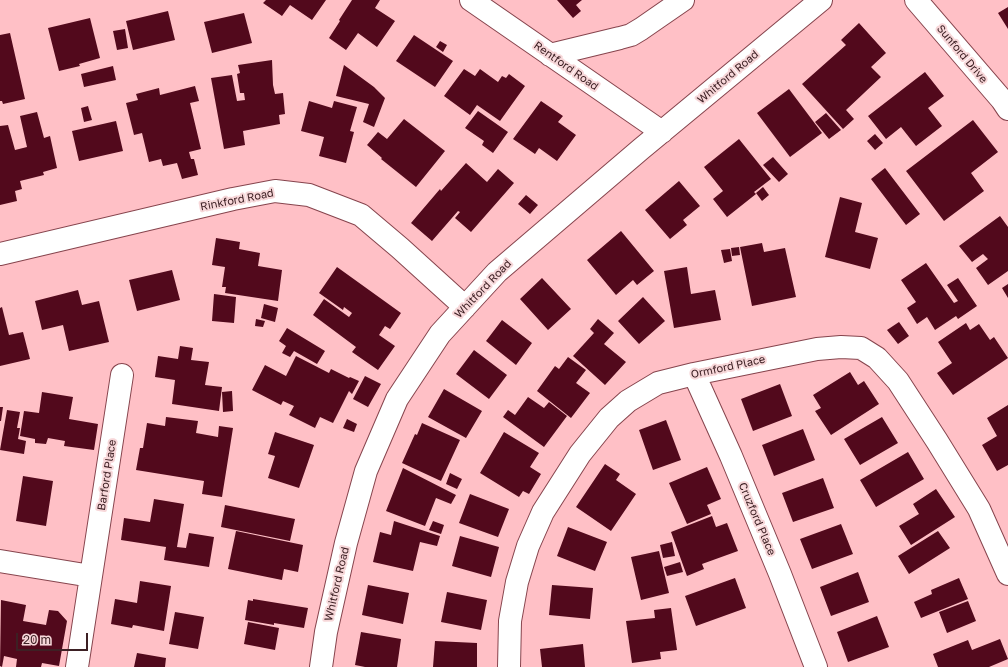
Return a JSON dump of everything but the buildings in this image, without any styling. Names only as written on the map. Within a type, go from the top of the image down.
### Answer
[{"type":"street","name":"Rentford Road","points":[[471,0],[662,132]]},
{"type":"street","points":[[550,55],[631,35],[683,0]]},
{"type":"street","name":"Whitford Road","points":[[321,667],[326,632],[346,543],[366,471],[398,399],[440,334],[497,272],[821,0]]},
{"type":"street","name":"Sunford Drive","points":[[916,0],[1006,102]]},
{"type":"street","name":"Rinkford Road","points":[[0,254],[233,199],[275,191],[309,195],[361,215],[465,306]]},
{"type":"street","name":"Ormford Place","points":[[509,667],[510,621],[517,582],[528,546],[543,512],[580,454],[609,418],[628,401],[658,383],[694,374],[817,349],[841,347],[861,348],[877,358],[898,381],[979,508],[1008,574]]},
{"type":"street","name":"Cruzford Place","points":[[694,374],[780,574],[816,667]]},
{"type":"street","name":"Barford Place","points":[[77,667],[122,375]]},
{"type":"street","points":[[0,561],[91,576]]}]
